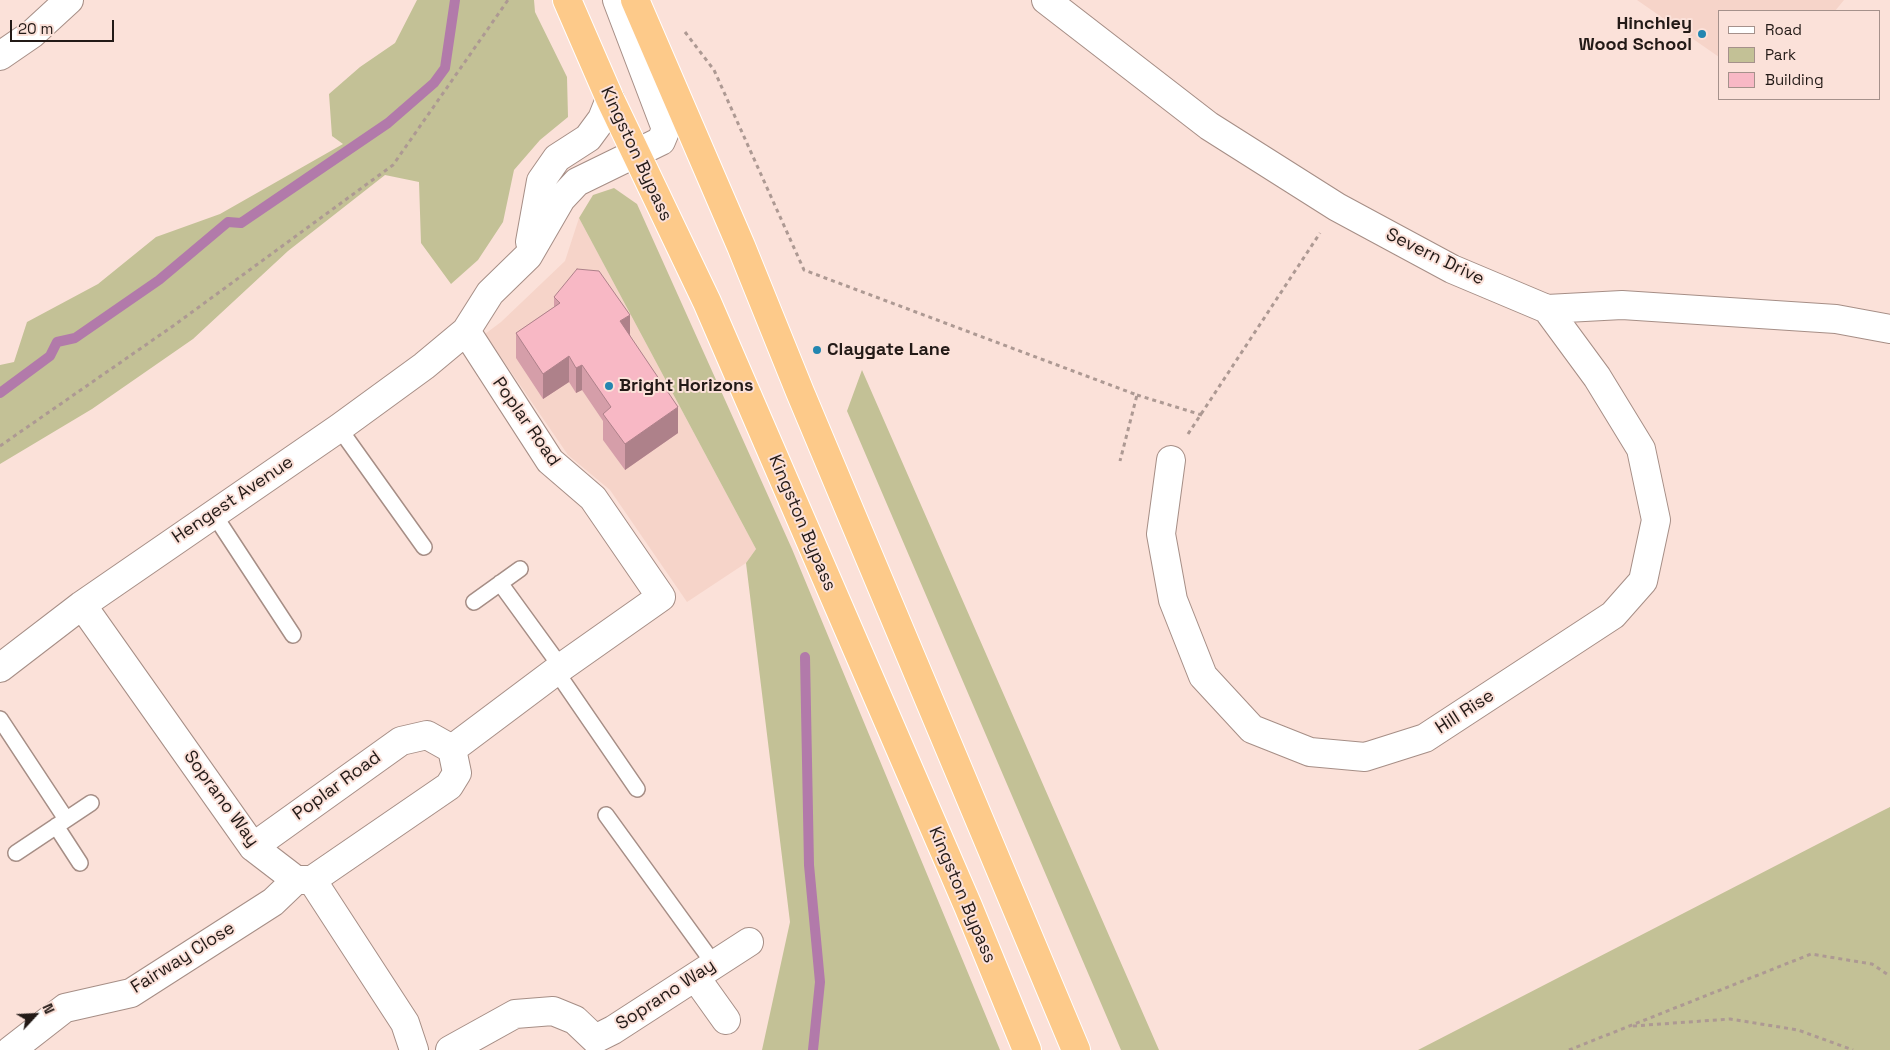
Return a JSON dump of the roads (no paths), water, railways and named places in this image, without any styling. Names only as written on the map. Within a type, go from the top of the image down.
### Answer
[{"type":"highway","name":"Kingston Bypass","points":[[567,0],[610,99],[707,302],[964,897],[1027,1050]]},
{"type":"highway","points":[[635,0],[741,246],[800,392],[1076,1050]]},
{"type":"street","points":[[0,56],[32,34],[70,0]]},
{"type":"street","points":[[466,331],[490,293],[528,256],[562,199],[577,182],[636,155],[661,141],[666,129],[617,0]]},
{"type":"street","name":"Severn Drive","points":[[1046,0],[1209,126],[1337,207],[1452,269],[1547,309],[1622,305],[1836,319],[1890,329]]},
{"type":"street","points":[[528,256],[541,181],[557,158],[588,138],[602,120],[610,99]]},
{"type":"street","name":"Hill Rise","points":[[1170,460],[1161,534],[1173,600],[1203,676],[1252,729],[1310,752],[1365,757],[1425,738],[1613,615],[1643,581],[1656,520],[1641,449],[1597,377],[1547,309]]},
{"type":"street","name":"Hengest Avenue","points":[[0,668],[82,605],[339,428],[424,366],[466,331]]},
{"type":"street","name":"Poplar Road","points":[[253,847],[401,740],[427,735],[452,749],[559,669],[661,597],[593,498],[550,461],[466,331]]},
{"type":"street","name":"Soprano Way","points":[[82,605],[253,847],[304,880],[405,1023],[414,1050]]},
{"type":"street","points":[[304,880],[449,786],[456,773],[452,749]]},
{"type":"street","name":"Fairway Close","points":[[13,1050],[65,1008],[131,993],[304,880]]},
{"type":"street","name":"Soprano Way","points":[[450,1050],[515,1014],[553,1011],[576,1020],[595,1039],[613,1030],[749,942]]},
{"type":"street","points":[[705,971],[726,1020]]},
{"type":"lane","points":[[339,428],[424,547]]},
{"type":"lane","points":[[213,513],[294,635]]},
{"type":"lane","points":[[474,602],[520,569]]},
{"type":"lane","points":[[500,583],[638,789]]},
{"type":"lane","points":[[0,719],[61,823],[80,862]]},
{"type":"lane","points":[[16,853],[91,803]]},
{"type":"lane","points":[[606,815],[705,971]]},
{"type":"waterway","points":[[0,393],[50,356],[57,342],[75,338],[159,280],[228,222],[241,223],[388,123],[434,83],[445,68],[455,0]]},
{"type":"waterway","points":[[805,657],[809,865],[820,982],[813,1050]]},
{"type":"place","name":"Hinchley Wood School","points":[[1702,34]]},
{"type":"place","name":"Claygate Lane","points":[[817,350]]},
{"type":"place","name":"Bright Horizons","points":[[609,386]]}]
